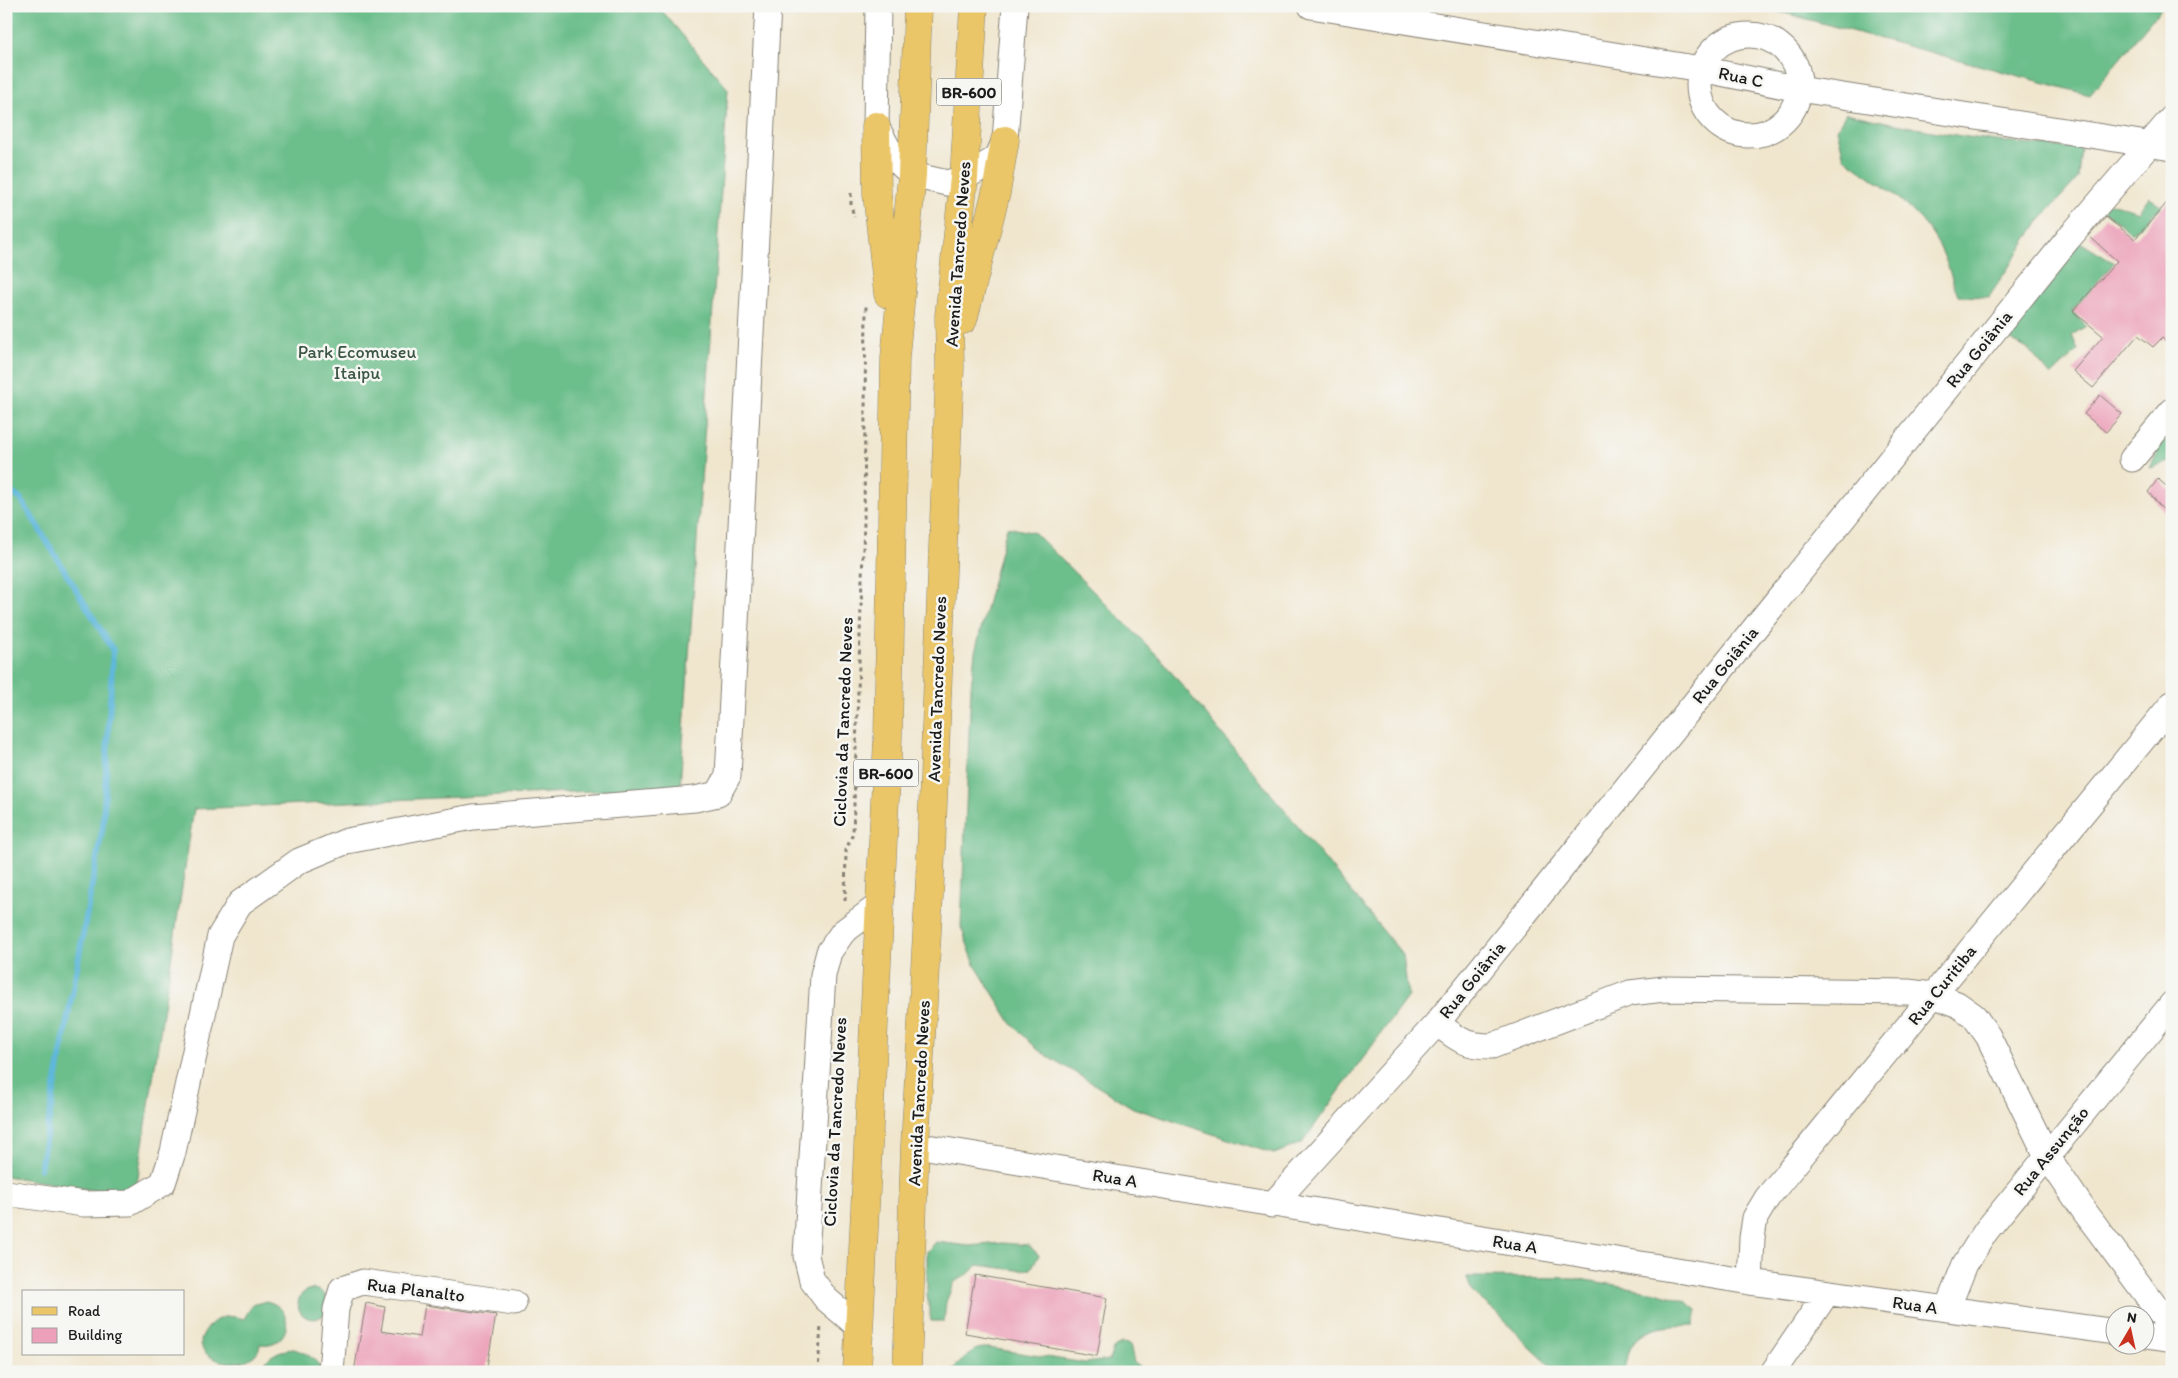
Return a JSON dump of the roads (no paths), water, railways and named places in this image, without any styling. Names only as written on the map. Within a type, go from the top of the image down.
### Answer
[{"type":"main road","name":"BR-600","points":[[857,1372],[888,738],[895,358],[912,174],[918,6]]},
{"type":"main road","name":"Avenida Tancredo Neves","points":[[907,1372],[915,1145],[930,879],[950,367],[949,316],[964,178],[974,6]]},
{"type":"main road","points":[[876,126],[877,194],[895,358]]},
{"type":"main road","points":[[950,367],[996,193],[1005,140]]},
{"type":"street","points":[[6,1193],[84,1204],[130,1203],[163,1183],[174,1152],[220,936],[240,903],[299,861],[347,841],[473,817],[695,799],[718,794],[728,776],[768,6]]},
{"type":"street","points":[[878,6],[876,126],[893,157],[912,174],[947,184],[964,178],[996,158],[1005,140],[1017,9]]},
{"type":"street","name":"Rua C","points":[[1311,6],[1701,69],[1799,89],[2161,146]]},
{"type":"street","points":[[1756,35],[1778,44],[1787,52],[1798,74],[1799,89],[1793,109],[1777,126],[1760,133],[1742,134],[1730,131],[1720,126],[1704,107],[1698,84],[1701,69],[1712,50],[1732,37],[1756,35]]},
{"type":"street","name":"Rua Goiânia","points":[[1272,1205],[1437,1023],[2068,239],[2161,146],[2172,118]]},
{"type":"street","points":[[2132,459],[2172,411]]},
{"type":"street","name":"Rua Curitiba","points":[[1750,1282],[1755,1218],[1767,1198],[2172,704]]},
{"type":"street","points":[[859,1326],[826,1299],[812,1280],[806,1256],[822,985],[829,952],[844,932],[879,905]]},
{"type":"street","points":[[1437,1023],[1456,1038],[1474,1046],[1492,1046],[1630,993],[1664,989],[1908,992],[1933,995],[1957,1004],[1974,1016],[1988,1036],[2047,1156],[2084,1212],[2170,1328],[2156,1333]]},
{"type":"street","name":"Rua Assunção","points":[[1947,1310],[1965,1264],[1986,1231],[2172,1004]]},
{"type":"street","name":"Rua A","points":[[915,1145],[1750,1282],[2106,1331]]},
{"type":"street","name":"Rua Planalto","points":[[332,1372],[336,1309],[342,1289],[363,1282],[514,1303]]},
{"type":"street","points":[[1773,1372],[1827,1293]]},
{"type":"waterway","points":[[6,489],[21,499],[113,650],[103,825],[40,1169]]},
{"type":"park label","name":"Park Ecomuseu Itaipu","points":[[357,362]]}]
